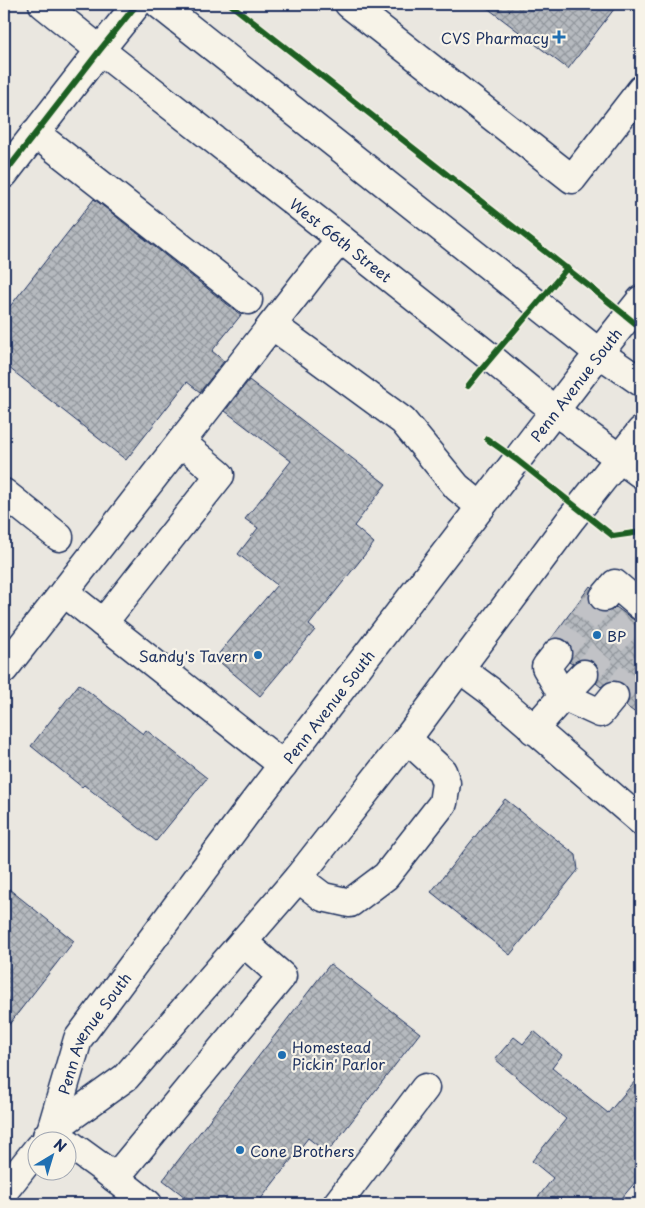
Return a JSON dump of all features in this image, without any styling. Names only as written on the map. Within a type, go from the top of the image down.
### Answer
[{"type":"main road","name":"West 66th Street","points":[[43,4],[491,358],[555,411],[641,474]]},
{"type":"main road","points":[[4,174],[137,4]]},
{"type":"main road","points":[[159,4],[599,353],[641,382]]},
{"type":"main road","points":[[348,4],[572,179],[641,90]]},
{"type":"main road","points":[[35,133],[248,300]]},
{"type":"main road","points":[[4,669],[341,239]]},
{"type":"main road","name":"Penn Avenue South","points":[[55,1130],[78,1039],[283,765],[641,300]]},
{"type":"main road","points":[[272,325],[403,421],[458,487],[481,507]]},
{"type":"main road","name":"Penn Avenue South","points":[[65,1130],[126,1077],[298,878],[407,739],[571,519],[641,431]]},
{"type":"main road","points":[[103,622],[220,475],[181,442]]},
{"type":"main road","points":[[4,493],[59,537]]},
{"type":"main road","points":[[604,597],[615,584],[638,611]]},
{"type":"main road","points":[[64,592],[283,765]]},
{"type":"main road","points":[[557,653],[546,667],[563,696],[600,713],[614,696]]},
{"type":"main road","points":[[459,668],[490,691],[533,730],[637,809]]},
{"type":"main road","points":[[533,730],[584,674]]},
{"type":"main road","points":[[298,878],[324,897],[350,903],[386,876],[392,869],[443,803],[446,783],[442,771],[407,739]]},
{"type":"main road","points":[[115,1178],[282,976],[242,942]]},
{"type":"main road","points":[[337,1204],[426,1088]]},
{"type":"main road","points":[[78,1155],[115,1178],[148,1204]]},
{"type":"main road","name":"Penn Avenue South","points":[[4,1191],[28,1166]]},
{"type":"building","name":"CVS Pharmacy","points":[[482,4],[618,4],[568,69]]},
{"type":"building","points":[[94,199],[241,315],[212,351],[224,361],[200,392],[187,382],[126,460],[4,364],[4,314]]},
{"type":"building","points":[[249,380],[386,484],[354,526],[374,543],[309,625],[315,630],[260,696],[215,658],[277,585],[238,554],[258,528],[245,519],[291,461],[225,411]]},
{"type":"building","name":"BP","points":[[590,586],[592,588],[589,602],[594,609],[609,612],[616,607],[641,625],[641,717],[626,706],[629,698],[628,690],[624,684],[617,681],[609,681],[601,687],[596,683],[599,677],[599,670],[595,663],[588,659],[580,659],[572,664],[569,662],[572,656],[572,648],[567,641],[560,638],[551,639]]},
{"type":"building","points":[[79,684],[143,734],[146,730],[207,778],[156,841],[84,785],[82,787],[31,746]]},
{"type":"building","points":[[505,799],[576,855],[578,870],[510,955],[431,892]]},
{"type":"building","points":[[4,885],[74,941],[4,1031]]},
{"type":"building","points":[[330,964],[420,1033],[327,1153],[308,1138],[257,1204],[194,1204],[163,1180]]},
{"type":"building","points":[[534,1031],[562,1055],[552,1068],[608,1113],[641,1074],[641,1175],[617,1204],[533,1204],[553,1178],[532,1161],[566,1119],[495,1059],[514,1037],[523,1044]]},
{"type":"tunnel","points":[[557,653],[604,597]]},
{"type":"tunnel","points":[[584,674],[632,619]]},
{"type":"tunnel","points":[[614,696],[641,662]]},
{"type":"cycle path","points":[[4,174],[137,4]]},
{"type":"cycle path","points":[[230,4],[641,328]]},
{"type":"cycle path","points":[[468,386],[567,268]]},
{"type":"cycle path","points":[[487,439],[517,460],[613,536],[641,532]]},
{"type":"place","name":"CVS Pharmacy","points":[[559,37]]},
{"type":"place","name":"BP","points":[[597,635]]},
{"type":"place","name":"Sandy's Tavern","points":[[258,655]]},
{"type":"place","name":"Homestead Pickin' Parlor","points":[[282,1055]]},
{"type":"place","name":"Cone Brothers","points":[[240,1150]]}]
